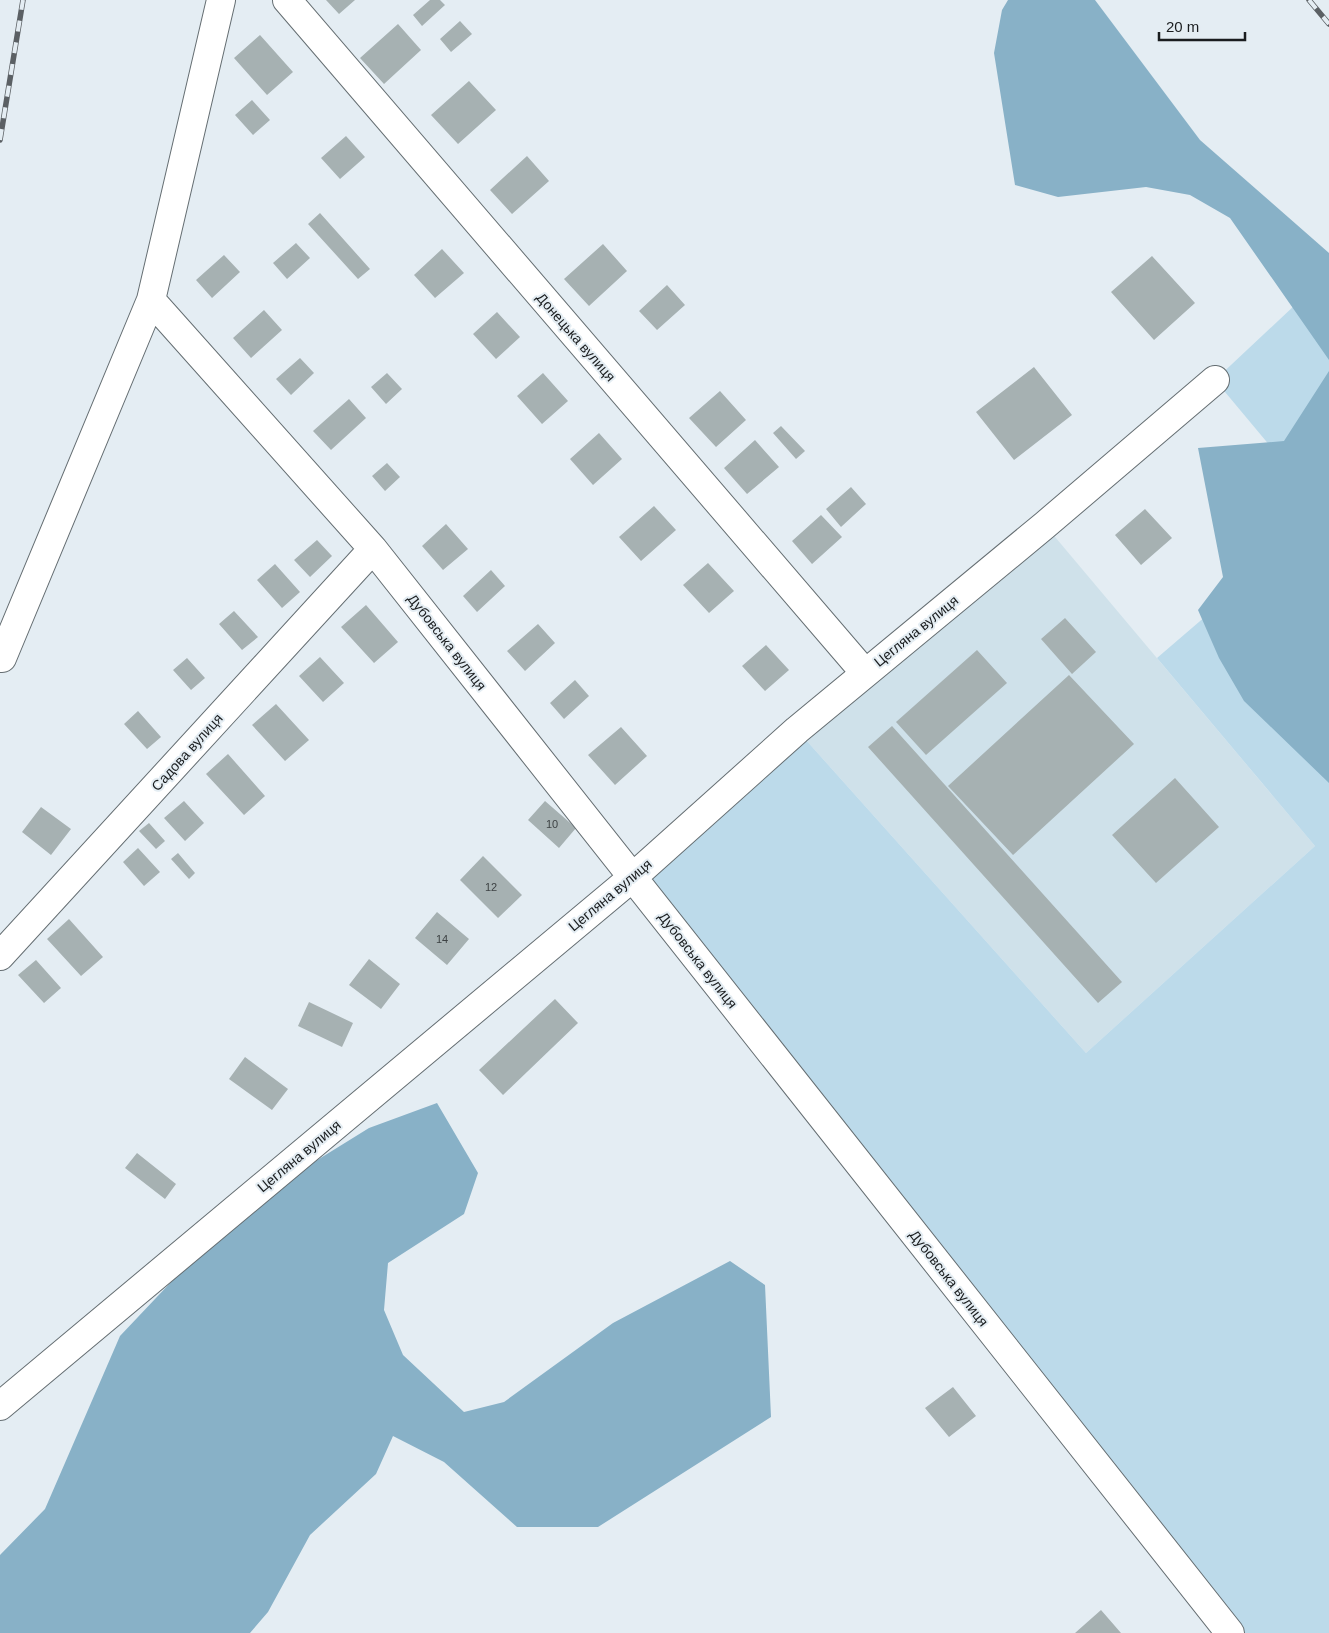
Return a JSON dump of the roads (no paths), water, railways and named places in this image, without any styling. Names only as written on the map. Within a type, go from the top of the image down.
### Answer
[{"type":"street","points":[[1,660],[151,300],[222,0]]},
{"type":"street","name":"Донецька вулиця","points":[[287,0],[865,673]]},
{"type":"street","name":"Дубовська вулиця","points":[[151,300],[373,549],[1230,1633]]},
{"type":"street","name":"Цегляна вулиця","points":[[0,1406],[633,877],[797,730],[1045,525],[1215,380]]},
{"type":"street","name":"Садова вулиця","points":[[0,956],[373,549]]},
{"type":"railway","points":[[0,140],[23,0]]},
{"type":"railway","points":[[1309,0],[1329,24]]}]
